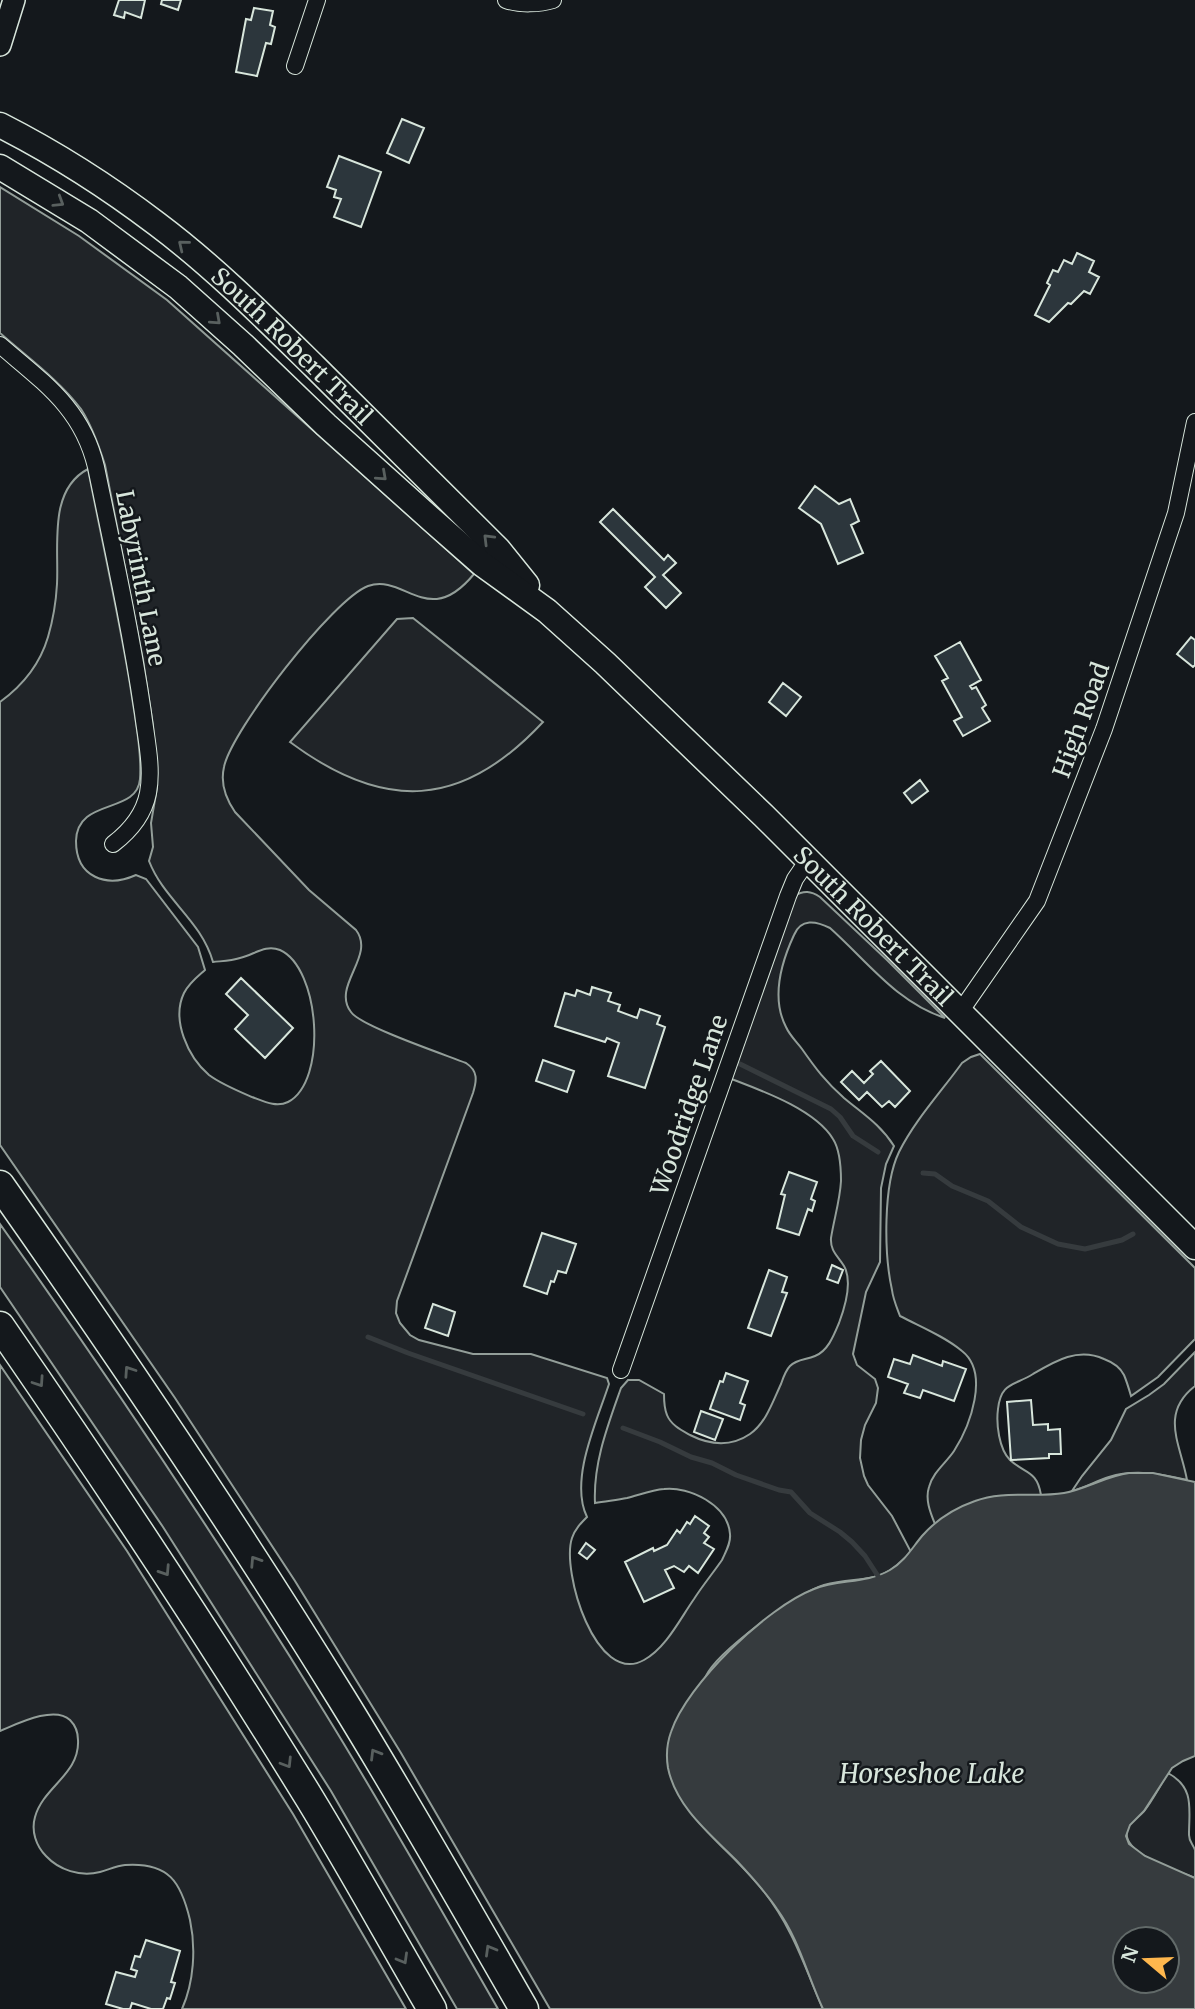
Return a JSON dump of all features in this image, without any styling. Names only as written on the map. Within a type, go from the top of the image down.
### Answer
[{"type":"highway","points":[[0,1185],[174,1437],[269,1583],[382,1764],[524,2009]]},
{"type":"highway","points":[[0,1326],[119,1500],[274,1741],[432,2009]]},
{"type":"main road","name":"South Robert Trail","points":[[0,125],[60,158],[127,202],[218,275],[295,347],[498,549],[547,611]]},
{"type":"main road","name":"South Robert Trail","points":[[0,167],[89,221],[178,287],[482,564],[547,611],[682,736],[1195,1247]]},
{"type":"street","points":[[0,45],[15,0]]},
{"type":"street","points":[[295,66],[317,0]]},
{"type":"street","points":[[506,0],[514,3],[553,0]]},
{"type":"street","name":"Labyrinth Lane","points":[[0,345],[70,409],[86,437],[96,467],[136,673],[149,772],[149,788],[143,809],[131,828],[113,844]]},
{"type":"street","name":"High Road","points":[[960,1012],[1037,901],[1104,729],[1168,538],[1176,513],[1195,422]]},
{"type":"street","name":"Woodridge Lane","points":[[621,1370],[788,896],[795,879],[808,860]]},
{"type":"shaded area","points":[[0,187],[79,236],[167,300],[474,574],[458,590],[443,598],[430,599],[381,584],[368,586],[352,596],[309,639],[263,697],[231,749],[224,767],[223,785],[235,812],[309,890],[356,930],[361,940],[361,950],[346,992],[346,1002],[351,1012],[370,1025],[466,1063],[475,1073],[473,1093],[397,1301],[396,1313],[410,1335],[419,1340],[473,1354],[531,1354],[607,1378],[609,1384],[583,1468],[582,1502],[587,1517],[573,1535],[570,1554],[577,1598],[586,1622],[597,1642],[611,1657],[627,1664],[644,1660],[659,1648],[722,1560],[730,1537],[728,1524],[715,1506],[685,1491],[659,1490],[595,1503],[599,1459],[621,1388],[628,1380],[639,1380],[664,1394],[667,1415],[671,1422],[690,1435],[720,1443],[743,1438],[760,1424],[790,1366],[820,1354],[827,1347],[846,1302],[847,1272],[831,1243],[841,1181],[840,1159],[833,1139],[814,1118],[771,1095],[729,1078],[794,896],[807,892],[820,897],[945,1018],[912,1002],[897,991],[830,928],[805,923],[797,930],[785,957],[780,981],[779,1004],[786,1027],[826,1080],[877,1125],[894,1146],[886,1164],[881,1188],[880,1262],[866,1292],[853,1354],[857,1365],[875,1379],[878,1388],[876,1403],[861,1440],[860,1458],[864,1476],[892,1516],[911,1552],[890,1571],[880,1575],[837,1582],[812,1590],[759,1624],[725,1653],[706,1676],[703,1685],[680,1797],[698,1822],[752,1877],[773,1904],[797,1947],[823,2009],[550,2009],[401,1753],[295,1581],[175,1398],[0,1145],[0,702],[29,674],[45,647],[56,597],[57,536],[61,505],[75,478],[88,469],[125,657],[137,732],[140,779],[129,798],[96,812],[86,818],[79,827],[76,841],[81,864],[95,877],[104,880],[125,879],[136,875],[146,879],[198,947],[205,970],[184,993],[179,1015],[188,1048],[209,1075],[235,1090],[265,1102],[288,1102],[301,1090],[309,1072],[314,1049],[314,1025],[311,1000],[304,978],[293,961],[280,950],[269,948],[237,959],[213,962],[200,934],[164,887],[149,861],[153,847],[151,823],[157,788],[153,725],[105,465],[92,429],[81,409],[53,379],[0,333]]},
{"type":"shaded area","points":[[413,618],[543,722],[513,751],[483,772],[452,785],[421,791],[390,789],[358,781],[325,765],[290,742],[397,619]]},
{"type":"shaded area","points":[[980,1054],[1195,1268],[1195,1339],[1158,1377],[1131,1396],[1124,1375],[1118,1367],[1104,1359],[1085,1354],[1058,1360],[1005,1389],[1000,1400],[997,1422],[1001,1443],[1010,1460],[1037,1481],[1041,1495],[985,1499],[961,1508],[935,1524],[928,1501],[929,1487],[966,1428],[974,1400],[975,1372],[962,1351],[940,1336],[900,1316],[887,1258],[888,1201],[894,1166],[913,1129],[962,1063]]},
{"type":"shaded area","points":[[0,1224],[84,1344],[247,1588],[369,1786],[498,2009],[457,2009],[331,1791],[163,1527],[0,1287]]},
{"type":"shaded area","points":[[1195,1352],[1195,1386],[1184,1397],[1175,1419],[1177,1442],[1187,1480],[1158,1474],[1128,1473],[1072,1491],[1111,1440],[1126,1409],[1164,1384]]},
{"type":"shaded area","points":[[0,1365],[127,1551],[293,1814],[406,2009],[182,2009],[193,1965],[193,1942],[182,1895],[171,1877],[163,1871],[140,1865],[78,1873],[57,1865],[40,1848],[34,1833],[35,1817],[45,1797],[73,1762],[78,1737],[70,1720],[55,1714],[25,1720],[0,1731]]},
{"type":"shaded area","points":[[1168,1773],[1183,1785],[1187,1792],[1189,1837],[1195,1850],[1195,1878],[1142,1854],[1128,1839],[1127,1831],[1130,1825],[1147,1807]]},
{"type":"water","name":"Horseshoe Lake","points":[[1129,1473],[1153,1473],[1195,1482],[1195,1756],[1172,1768],[1144,1811],[1130,1825],[1126,1836],[1129,1844],[1145,1856],[1195,1878],[1195,2009],[823,2009],[797,1945],[777,1909],[747,1872],[695,1819],[678,1795],[668,1768],[667,1754],[670,1736],[680,1713],[711,1670],[774,1612],[814,1589],[872,1577],[890,1570],[904,1558],[927,1530],[953,1511],[986,1498],[1064,1493]]},
{"type":"building","points":[[119,0],[145,0],[141,18],[125,12],[124,18],[114,15]]},
{"type":"building","points":[[162,0],[181,0],[178,10],[161,4]]},
{"type":"building","points":[[254,8],[273,11],[270,25],[275,27],[271,44],[266,43],[257,76],[236,72],[246,19],[251,20]]},
{"type":"building","points":[[402,119],[424,128],[409,163],[387,153]]},
{"type":"building","points":[[339,156],[381,172],[361,227],[334,217],[341,199],[334,197],[336,190],[327,187]]},
{"type":"building","points":[[1077,253],[1094,261],[1089,272],[1099,277],[1090,294],[1084,291],[1049,322],[1035,315],[1050,285],[1047,283],[1053,270],[1058,272],[1064,260],[1072,264]]},
{"type":"building","points":[[815,486],[839,504],[850,499],[859,521],[851,525],[863,553],[838,564],[821,524],[799,508]]},
{"type":"building","points":[[613,509],[664,560],[668,555],[676,563],[663,575],[681,593],[666,608],[645,587],[655,577],[600,522]]},
{"type":"building","points":[[1191,637],[1195,640],[1193,667],[1177,654]]},
{"type":"building","points":[[960,642],[981,680],[970,686],[972,689],[976,687],[986,705],[982,708],[990,721],[963,736],[954,721],[962,717],[942,681],[948,678],[935,656]]},
{"type":"building","points":[[783,683],[801,697],[786,716],[769,702]]},
{"type":"building","points":[[920,780],[928,791],[912,803],[904,793]]},
{"type":"building","points":[[241,978],[293,1028],[265,1058],[235,1029],[248,1015],[226,994]]},
{"type":"building","points":[[592,987],[611,993],[608,1001],[620,1005],[618,1011],[637,1018],[640,1009],[660,1016],[657,1024],[665,1027],[645,1088],[608,1076],[619,1043],[607,1038],[605,1042],[555,1026],[565,993],[575,996],[577,990],[590,995]]},
{"type":"building","points":[[543,1060],[574,1071],[567,1092],[536,1081]]},
{"type":"building","points":[[881,1061],[910,1091],[895,1107],[889,1101],[882,1107],[867,1092],[859,1100],[841,1082],[852,1071],[864,1083],[873,1074],[870,1071]]},
{"type":"building","points":[[789,1172],[817,1182],[811,1199],[815,1201],[812,1211],[808,1209],[799,1235],[777,1228],[785,1195],[781,1194]]},
{"type":"building","points":[[542,1233],[576,1244],[566,1273],[558,1271],[547,1294],[524,1286]]},
{"type":"building","points":[[832,1265],[843,1270],[838,1283],[827,1279]]},
{"type":"building","points":[[769,1270],[787,1277],[782,1292],[787,1293],[771,1336],[748,1328]]},
{"type":"building","points":[[433,1304],[455,1312],[448,1336],[425,1328]]},
{"type":"building","points":[[913,1355],[942,1366],[943,1361],[966,1369],[954,1401],[923,1390],[920,1398],[904,1393],[908,1384],[888,1377],[894,1359],[910,1364]]},
{"type":"building","points":[[726,1373],[748,1381],[740,1403],[745,1405],[740,1420],[710,1409],[720,1381],[723,1382]]},
{"type":"building","points":[[1031,1400],[1033,1425],[1048,1424],[1048,1430],[1060,1429],[1061,1454],[1049,1454],[1049,1458],[1011,1460],[1007,1402]]},
{"type":"building","points":[[701,1411],[723,1419],[715,1440],[694,1432]]},
{"type":"building","points":[[695,1516],[709,1526],[704,1533],[709,1537],[704,1543],[714,1549],[698,1573],[689,1566],[684,1572],[674,1566],[665,1570],[674,1588],[644,1602],[625,1562],[653,1548],[654,1551],[667,1545],[677,1530],[680,1533]]},
{"type":"building","points":[[586,1543],[595,1550],[587,1559],[579,1553]]},
{"type":"building","points":[[146,1940],[180,1951],[171,1982],[175,1983],[170,1999],[167,1998],[163,2009],[151,2009],[132,2003],[130,2009],[123,2009],[106,2004],[116,1972],[135,1977],[137,1971],[131,1969],[135,1956],[140,1957]]},
{"type":"waterway","points":[[740,1064],[831,1109],[853,1136],[878,1152]]},
{"type":"waterway","points":[[923,1173],[935,1174],[952,1186],[988,1201],[1021,1227],[1058,1244],[1085,1249],[1122,1240],[1133,1234]]},
{"type":"waterway","points":[[368,1337],[583,1414]]},
{"type":"waterway","points":[[623,1428],[736,1475],[791,1492],[810,1513],[852,1542],[878,1576]]}]
